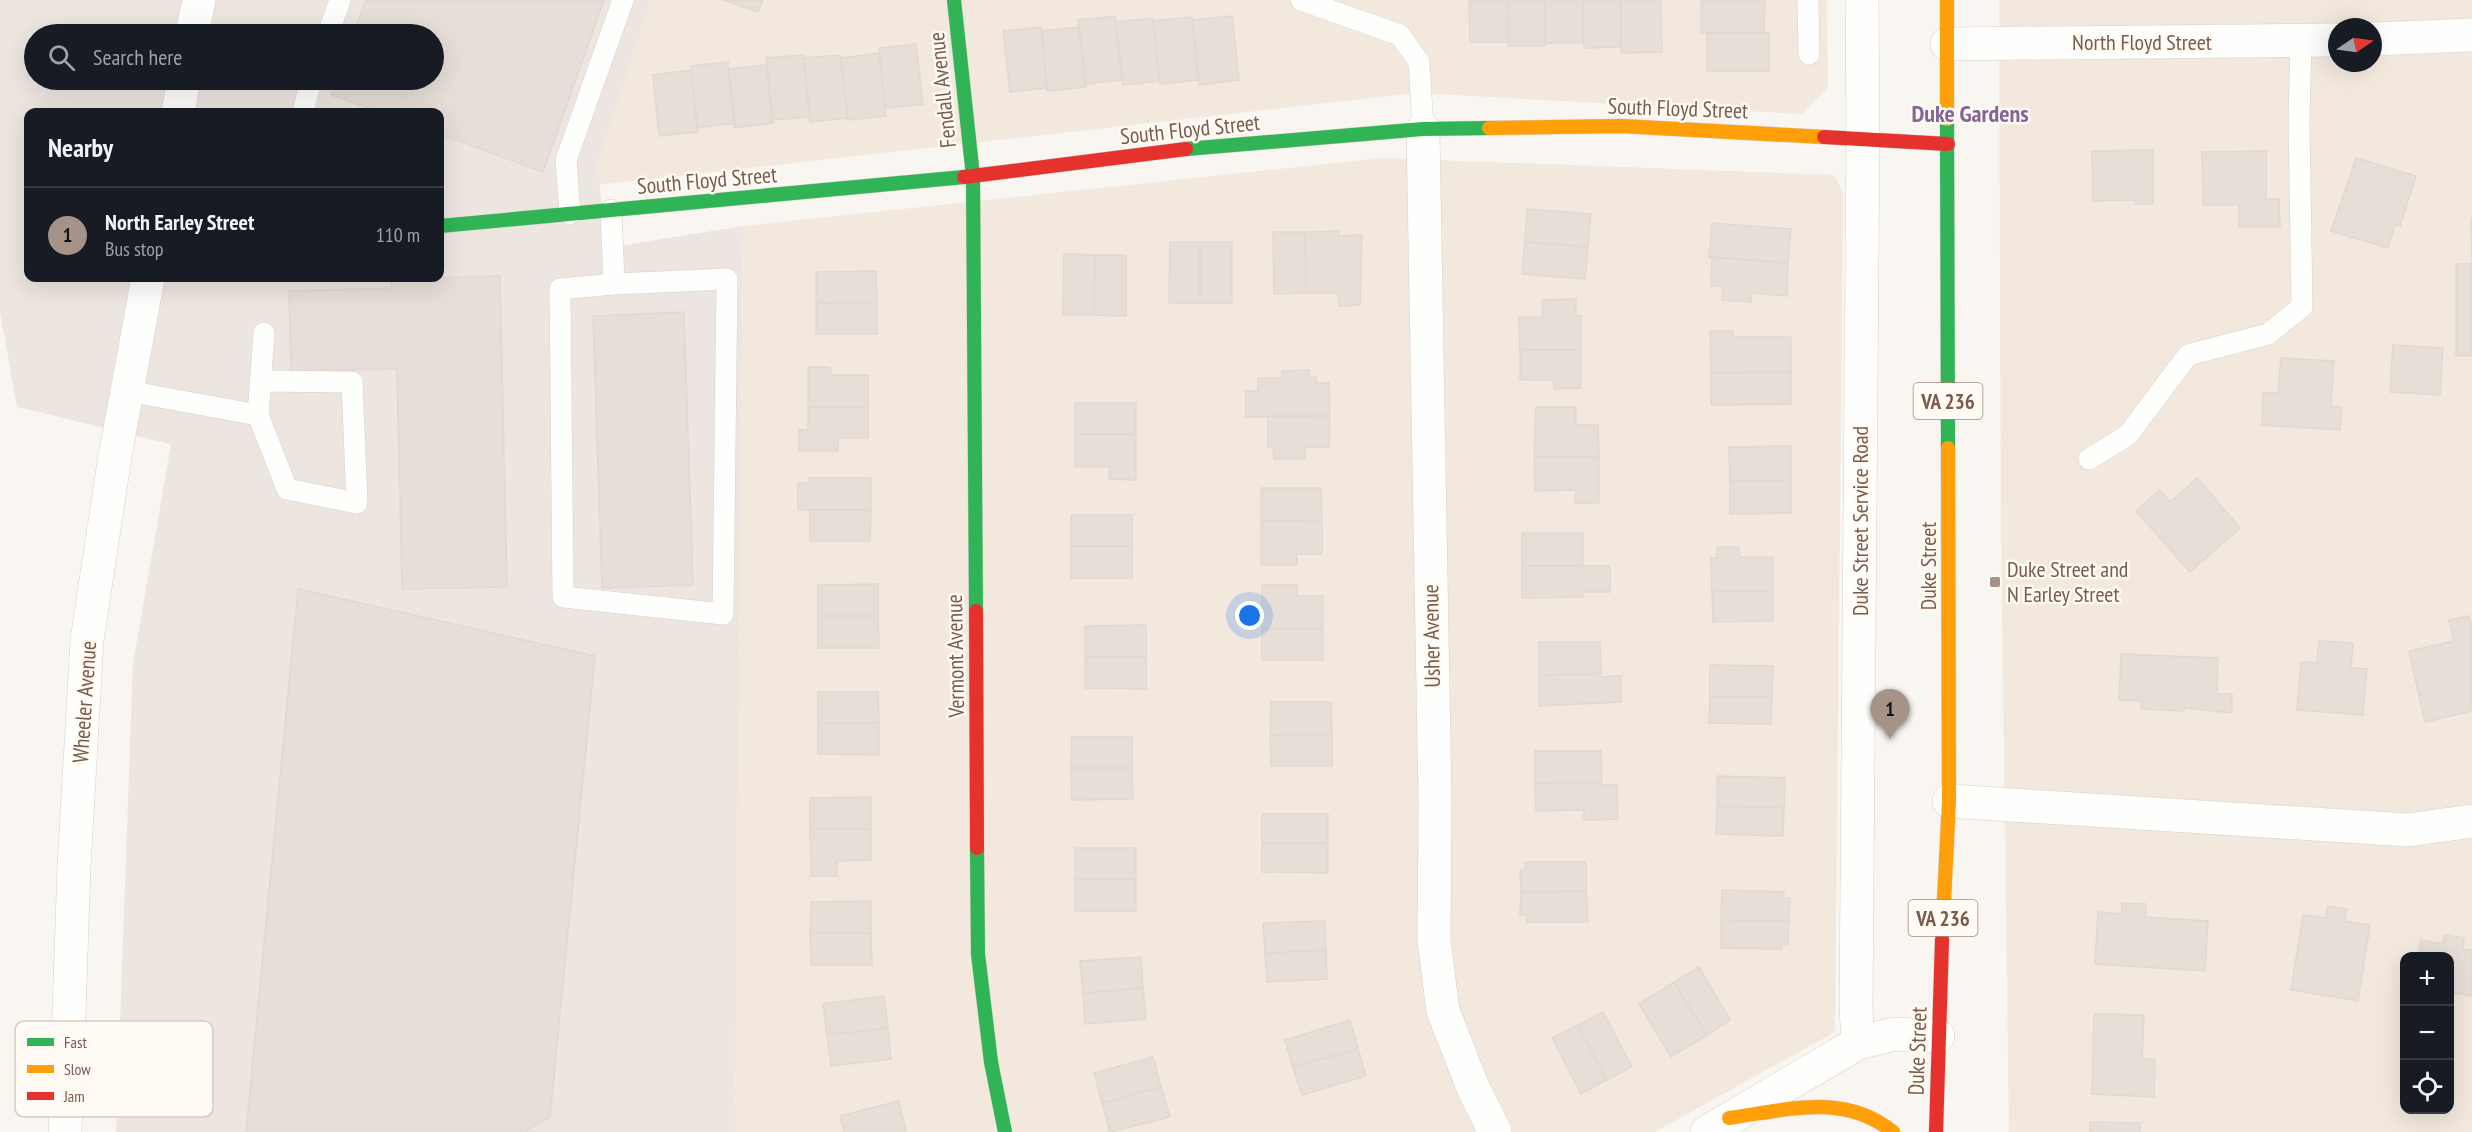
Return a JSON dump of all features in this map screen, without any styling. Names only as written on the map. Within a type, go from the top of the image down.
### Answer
[{"type":"street","points":[[194,24],[199,0]]},
{"type":"street","name":"Fendall Avenue","points":[[954,0],[973,176]]},
{"type":"street","name":"Duke Street Service Road","points":[[1858,1043],[1856,1007],[1863,138],[1862,0]]},
{"type":"street","name":"Duke Street","points":[[1936,1132],[1938,1035],[1949,801],[1947,0]]},
{"type":"street","points":[[2382,39],[2472,35]]},
{"type":"street","name":"North Floyd Street","points":[[1947,44],[2328,40]]},
{"type":"street","points":[[179,108],[182,90]]},
{"type":"street","name":"South Floyd Street","points":[[444,226],[973,176],[1200,147],[1423,129],[1621,126],[1948,144]]},
{"type":"street","name":"Usher Avenue","points":[[1423,129],[1435,801],[1434,940],[1443,1011],[1474,1090],[1495,1132]]},
{"type":"street","name":"Vermont Avenue","points":[[973,176],[978,954],[991,1062],[1005,1132]]},
{"type":"street","name":"Wheeler Avenue","points":[[69,1021],[74,866],[87,640],[127,391],[147,282]]},
{"type":"street","points":[[1949,801],[2396,830],[2472,821]]},
{"type":"street","points":[[1718,1125],[1858,1043],[1894,1034],[1938,1035]]},
{"type":"street","points":[[1718,1125],[1827,1106],[1867,1113],[1893,1132]]},
{"type":"street","name":"Wheeler Avenue","points":[[65,1132],[66,1117]]},
{"type":"lane","points":[[332,24],[340,0]]},
{"type":"lane","points":[[570,214],[567,160],[623,0]]},
{"type":"lane","points":[[1301,0],[1400,35],[1419,62],[1423,129]]},
{"type":"lane","points":[[1808,0],[1809,54]]},
{"type":"lane","points":[[2089,459],[2128,435],[2188,355],[2268,334],[2302,307],[2299,120],[2301,41]]},
{"type":"lane","points":[[304,108],[308,90]]},
{"type":"lane","points":[[611,210],[614,284]]},
{"type":"lane","points":[[727,279],[723,614],[563,597],[560,289],[614,284],[727,279]]},
{"type":"lane","points":[[261,381],[352,382],[357,503],[287,489],[258,415],[264,333]]},
{"type":"lane","points":[[127,391],[258,415]]},
{"type":"shaded area","points":[[0,0],[651,0],[597,165],[607,248],[743,226],[735,1132],[116,1132],[117,1117],[213,1117],[213,1021],[120,1021],[133,664],[171,444],[17,407],[0,312]]},
{"type":"shaded area","points":[[651,0],[1827,0],[1828,87],[1802,114],[1416,93],[598,185],[597,165]]},
{"type":"shaded area","points":[[1999,0],[2472,0],[2472,1132],[2009,1132],[2001,537]]},
{"type":"shaded area","points":[[1382,158],[1834,175],[1843,193],[1835,1032],[1655,1132],[735,1132],[743,226]]},
{"type":"building","points":[[366,0],[604,0],[543,172],[444,135],[444,108],[369,108],[331,95],[333,90],[444,90],[444,24],[357,24]]},
{"type":"building","points":[[723,0],[763,0],[758,12]]},
{"type":"building","points":[[1469,0],[1508,0],[1509,42],[1470,42]]},
{"type":"building","points":[[1508,0],[1545,0],[1545,46],[1508,46]]},
{"type":"building","points":[[1545,0],[1583,0],[1583,43],[1545,43]]},
{"type":"building","points":[[1583,0],[1621,0],[1621,47],[1584,48]]},
{"type":"building","points":[[1621,0],[1661,0],[1662,52],[1621,53]]},
{"type":"building","points":[[1701,0],[1765,0],[1764,33],[1701,33]]},
{"type":"building","points":[[1115,16],[1122,80],[1085,84],[1078,20]]},
{"type":"building","points":[[1232,16],[1239,80],[1199,85],[1192,20]]},
{"type":"building","points":[[1192,17],[1199,80],[1160,84],[1153,21]]},
{"type":"building","points":[[1153,18],[1160,81],[1123,85],[1116,22]]},
{"type":"building","points":[[1041,27],[1047,88],[1010,92],[1003,31]]},
{"type":"building","points":[[1079,27],[1086,87],[1047,91],[1042,31]]},
{"type":"building","points":[[1707,33],[1769,33],[1769,71],[1707,71]]},
{"type":"building","points":[[916,44],[923,104],[885,108],[879,48]]},
{"type":"building","points":[[879,53],[886,116],[848,120],[841,58]]},
{"type":"building","points":[[803,55],[810,117],[772,120],[766,58]]},
{"type":"building","points":[[840,55],[848,118],[810,122],[804,58]]},
{"type":"building","points":[[728,62],[735,123],[697,128],[691,66]]},
{"type":"building","points":[[767,65],[773,123],[735,128],[728,69]]},
{"type":"building","points":[[691,70],[698,132],[659,136],[653,75]]},
{"type":"building","points":[[2153,150],[2153,204],[2135,204],[2135,200],[2093,201],[2092,151]]},
{"type":"building","points":[[2266,151],[2266,199],[2279,199],[2280,227],[2239,227],[2239,205],[2203,205],[2202,152]]},
{"type":"building","points":[[2356,158],[2416,176],[2400,226],[2395,225],[2388,248],[2331,231]]},
{"type":"building","points":[[1527,209],[1591,214],[1588,247],[1525,242]]},
{"type":"building","points":[[2471,218],[2472,218],[2472,264]]},
{"type":"building","points":[[1712,223],[1791,229],[1788,263],[1709,257]]},
{"type":"building","points":[[1339,231],[1339,236],[1362,235],[1360,305],[1339,306],[1338,293],[1306,293],[1305,232]]},
{"type":"building","points":[[1273,232],[1305,232],[1306,293],[1274,294]]},
{"type":"building","points":[[1170,242],[1200,242],[1200,303],[1169,303]]},
{"type":"building","points":[[1200,242],[1232,242],[1232,303],[1200,303]]},
{"type":"building","points":[[1525,242],[1588,247],[1585,279],[1522,274]]},
{"type":"building","points":[[1064,254],[1095,255],[1094,315],[1063,315]]},
{"type":"building","points":[[1095,255],[1126,255],[1126,316],[1094,315]]},
{"type":"building","points":[[1712,257],[1788,263],[1787,296],[1752,293],[1751,302],[1722,300],[1723,286],[1711,286]]},
{"type":"building","points":[[2456,264],[2472,264],[2472,356],[2456,356]]},
{"type":"building","points":[[876,271],[877,302],[816,303],[816,272]]},
{"type":"building","points":[[500,276],[507,587],[402,589],[397,369],[291,371],[289,291],[392,288],[391,282],[444,282],[444,278]]},
{"type":"building","points":[[1576,299],[1576,316],[1581,316],[1581,350],[1520,350],[1519,317],[1543,317],[1542,300]]},
{"type":"building","points":[[877,302],[877,334],[816,334],[816,303]]},
{"type":"building","points":[[684,312],[693,585],[602,588],[593,316]]},
{"type":"building","points":[[1710,331],[1733,331],[1733,337],[1791,337],[1791,372],[1711,373]]},
{"type":"building","points":[[2393,345],[2443,348],[2440,395],[2390,392]]},
{"type":"building","points":[[1520,350],[1581,350],[1581,388],[1554,389],[1554,380],[1520,380]]},
{"type":"building","points":[[2281,358],[2334,361],[2331,406],[2342,407],[2340,430],[2262,425],[2263,393],[2278,393]]},
{"type":"building","points":[[808,367],[830,367],[831,375],[868,375],[868,407],[808,407]]},
{"type":"building","points":[[1309,370],[1309,377],[1316,377],[1316,383],[1329,383],[1330,416],[1246,417],[1246,391],[1258,391],[1258,378],[1282,378],[1282,371]]},
{"type":"building","points":[[1791,372],[1791,404],[1711,405],[1711,373]]},
{"type":"building","points":[[1075,403],[1136,403],[1136,434],[1075,434]]},
{"type":"building","points":[[808,407],[868,407],[868,438],[838,438],[838,451],[799,451],[799,430],[808,430]]},
{"type":"building","points":[[1536,407],[1576,407],[1576,425],[1598,425],[1599,457],[1534,457]]},
{"type":"building","points":[[1268,416],[1330,416],[1329,447],[1305,447],[1305,459],[1274,459],[1273,447],[1268,447]]},
{"type":"building","points":[[1075,434],[1136,434],[1136,480],[1109,479],[1110,467],[1075,467]]},
{"type":"building","points":[[1791,446],[1791,480],[1730,481],[1729,447]]},
{"type":"building","points":[[1534,457],[1599,457],[1599,503],[1575,503],[1576,490],[1535,491]]},
{"type":"building","points":[[809,478],[871,478],[871,510],[798,510],[798,483],[810,483]]},
{"type":"building","points":[[2197,478],[2240,528],[2190,572],[2136,511],[2160,490],[2170,502]]},
{"type":"building","points":[[1791,480],[1791,513],[1730,514],[1730,481]]},
{"type":"building","points":[[1261,488],[1321,488],[1322,520],[1261,521]]},
{"type":"building","points":[[810,510],[871,510],[870,541],[810,541]]},
{"type":"building","points":[[1071,515],[1132,515],[1132,546],[1071,546]]},
{"type":"building","points":[[1322,520],[1322,554],[1297,554],[1297,565],[1261,565],[1261,521]]},
{"type":"building","points":[[1522,533],[1583,533],[1583,566],[1522,566]]},
{"type":"building","points":[[1071,546],[1132,546],[1132,578],[1071,578]]},
{"type":"building","points":[[1717,547],[1739,547],[1740,557],[1773,557],[1773,591],[1712,592],[1711,558],[1717,558]]},
{"type":"building","points":[[1522,566],[1610,566],[1610,592],[1584,592],[1583,597],[1522,598]]},
{"type":"building","points":[[878,584],[878,616],[818,616],[818,585]]},
{"type":"building","points":[[1262,585],[1297,585],[1297,596],[1323,596],[1323,629],[1262,629]]},
{"type":"building","points":[[298,589],[595,656],[550,1117],[523,1132],[246,1132]]},
{"type":"building","points":[[1773,591],[1773,621],[1713,622],[1712,592]]},
{"type":"building","points":[[818,616],[878,616],[879,648],[818,648]]},
{"type":"building","points":[[2469,616],[2472,630],[2472,711],[2425,722],[2409,651],[2454,641],[2449,620]]},
{"type":"building","points":[[1146,625],[1146,656],[1085,657],[1085,626]]},
{"type":"building","points":[[1262,629],[1323,629],[1323,660],[1262,660]]},
{"type":"building","points":[[2319,641],[2353,643],[2351,668],[2367,669],[2363,715],[2297,710],[2301,662],[2317,663]]},
{"type":"building","points":[[1539,642],[1600,642],[1601,674],[1539,675]]},
{"type":"building","points":[[2121,654],[2218,658],[2217,694],[2232,694],[2232,713],[2184,708],[2184,711],[2141,709],[2141,701],[2119,700]]},
{"type":"building","points":[[1146,656],[1146,689],[1085,688],[1085,657]]},
{"type":"building","points":[[1710,665],[1773,666],[1772,697],[1710,696]]},
{"type":"building","points":[[1601,674],[1600,677],[1621,676],[1621,702],[1539,706],[1539,675]]},
{"type":"building","points":[[818,692],[878,692],[879,723],[818,723]]},
{"type":"building","points":[[1710,696],[1772,697],[1771,724],[1709,723]]},
{"type":"building","points":[[1271,702],[1331,702],[1332,734],[1270,735]]},
{"type":"building","points":[[818,723],[879,723],[879,755],[818,754]]},
{"type":"building","points":[[1332,734],[1332,766],[1271,766],[1270,735]]},
{"type":"building","points":[[1072,737],[1132,737],[1132,768],[1071,768]]},
{"type":"building","points":[[1535,751],[1601,751],[1602,782],[1535,783]]},
{"type":"building","points":[[1071,768],[1132,768],[1133,799],[1072,800]]},
{"type":"building","points":[[1717,776],[1785,778],[1784,808],[1717,806]]},
{"type":"building","points":[[1602,782],[1602,785],[1617,785],[1618,819],[1584,820],[1584,810],[1536,811],[1535,783]]},
{"type":"building","points":[[871,797],[871,829],[810,829],[810,798]]},
{"type":"building","points":[[1717,806],[1784,808],[1783,836],[1716,834]]},
{"type":"building","points":[[1262,814],[1328,814],[1328,843],[1262,843]]},
{"type":"building","points":[[810,829],[871,829],[871,860],[837,861],[837,876],[811,876]]},
{"type":"building","points":[[1262,843],[1328,843],[1328,873],[1262,872]]},
{"type":"building","points":[[1075,848],[1136,848],[1136,879],[1075,879]]},
{"type":"building","points":[[1525,862],[1586,862],[1586,891],[1521,892],[1520,870],[1525,870]]},
{"type":"building","points":[[1075,879],[1136,879],[1136,911],[1075,911]]},
{"type":"building","points":[[1722,890],[1784,892],[1783,898],[1790,898],[1789,921],[1721,920]]},
{"type":"building","points":[[1586,891],[1588,922],[1527,922],[1527,915],[1520,915],[1521,892]]},
{"type":"building","points":[[871,901],[871,933],[810,933],[811,902]]},
{"type":"building","points":[[2122,903],[2146,904],[2146,917],[2208,921],[2205,971],[2095,964],[2098,912],[2122,914]]},
{"type":"building","points":[[2328,906],[2347,909],[2345,921],[2370,925],[2358,1001],[2291,990],[2303,915],[2326,918]]},
{"type":"building","points":[[1721,920],[1789,921],[1788,944],[1782,944],[1782,949],[1721,948]]},
{"type":"building","points":[[1325,921],[1326,950],[1265,953],[1263,923]]},
{"type":"building","points":[[810,933],[871,933],[872,965],[811,965]]},
{"type":"building","points":[[2444,935],[2464,938],[2463,949],[2472,950],[2472,996],[2454,993],[2454,952],[2419,952],[2421,940],[2443,944]]},
{"type":"building","points":[[1326,950],[1327,979],[1267,982],[1265,953]]},
{"type":"building","points":[[1141,957],[1143,988],[1083,993],[1080,961]]},
{"type":"building","points":[[1699,967],[1730,1020],[1707,1035],[1674,982]]},
{"type":"building","points":[[1674,982],[1707,1035],[1671,1057],[1639,1004]]},
{"type":"building","points":[[1143,988],[1146,1019],[1085,1024],[1083,993]]},
{"type":"building","points":[[884,996],[888,1028],[827,1035],[823,1004]]},
{"type":"building","points":[[1603,1012],[1632,1067],[1607,1080],[1578,1025]]},
{"type":"building","points":[[2094,1014],[2144,1015],[2142,1059],[2155,1059],[2154,1097],[2092,1094]]},
{"type":"building","points":[[1350,1020],[1358,1048],[1293,1068],[1285,1040]]},
{"type":"building","points":[[1578,1025],[1607,1080],[1581,1094],[1552,1038]]},
{"type":"building","points":[[888,1028],[891,1059],[831,1066],[827,1035]]},
{"type":"building","points":[[1358,1048],[1366,1076],[1302,1095],[1293,1068]]},
{"type":"building","points":[[1153,1057],[1161,1087],[1102,1103],[1094,1073]]},
{"type":"building","points":[[1161,1087],[1170,1117],[1110,1132],[1102,1103]]},
{"type":"building","points":[[899,1101],[906,1132],[844,1132],[840,1116]]},
{"type":"building","points":[[2090,1122],[2140,1123],[2140,1132],[2090,1132]]},
{"type":"traffic: fast","points":[[954,0],[973,176],[976,611]]},
{"type":"traffic: fast","points":[[1947,119],[1948,448]]},
{"type":"traffic: fast","points":[[1186,149],[1423,129],[1489,128]]},
{"type":"traffic: fast","points":[[444,226],[964,177]]},
{"type":"traffic: fast","points":[[977,848],[978,954],[991,1062],[1005,1132]]},
{"type":"traffic: slow","points":[[1947,0],[1947,119]]},
{"type":"traffic: slow","points":[[1489,128],[1621,126],[1824,137]]},
{"type":"traffic: slow","points":[[1942,940],[1949,801],[1948,448]]},
{"type":"traffic: slow","points":[[1729,1118],[1793,1108],[1835,1108],[1855,1112],[1893,1132]]},
{"type":"traffic: jam","points":[[1824,137],[1948,144]]},
{"type":"traffic: jam","points":[[964,177],[1186,149]]},
{"type":"traffic: jam","points":[[976,611],[977,848]]},
{"type":"traffic: jam","points":[[1936,1132],[1942,940]]},
{"type":"place","name":"Duke Street and N Earley Street","points":[[1995,582]]},
{"type":"place","name":"North Earley Street","points":[[1890,739]]},
{"type":"district","name":"Duke Gardens","points":[[1970,113]]}]
